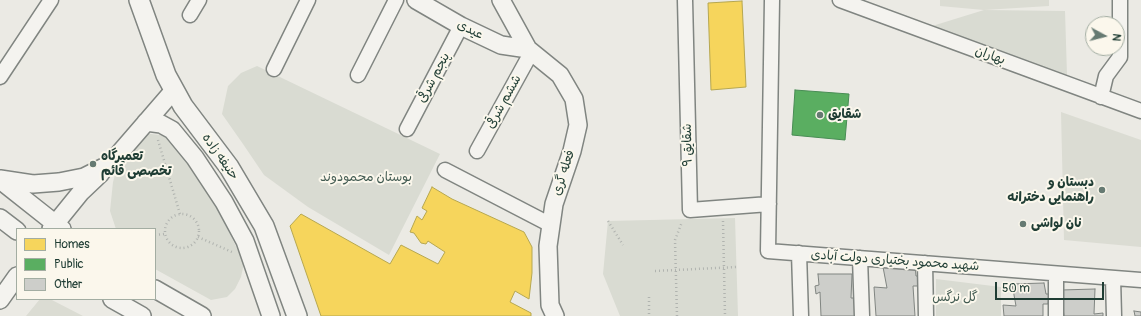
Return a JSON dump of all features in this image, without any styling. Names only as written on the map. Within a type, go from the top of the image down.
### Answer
[{"type":"main road","name":"حنیفه زاده","points":[[139,0],[166,75],[174,90],[183,106],[229,167],[264,226],[297,316]]},
{"type":"street","points":[[0,77],[51,0]]},
{"type":"street","points":[[190,15],[198,0]]},
{"type":"street","points":[[274,69],[308,0]]},
{"type":"street","points":[[358,75],[396,0]]},
{"type":"street","name":"عیدی","points":[[416,0],[461,26],[501,45],[529,51]]},
{"type":"street","points":[[501,0],[529,51]]},
{"type":"street","name":"شقایق ۹","points":[[685,0],[690,210],[769,204]]},
{"type":"street","points":[[769,204],[772,0]]},
{"type":"street","name":"بهاران","points":[[840,0],[1141,112]]},
{"type":"street","points":[[1101,97],[1106,76],[1120,57],[1120,0]]},
{"type":"street","name":"پنجم شرقی","points":[[407,129],[461,26]]},
{"type":"street","name":"ششم شرقی","points":[[477,151],[529,51]]},
{"type":"street","name":"فعله گری","points":[[529,51],[544,61],[560,75],[574,99],[578,125],[572,151],[554,204],[548,246],[550,305],[555,316]]},
{"type":"street","points":[[0,180],[56,227],[81,192],[151,128],[174,90]]},
{"type":"street","points":[[151,128],[161,124],[172,130],[195,158],[224,202],[245,241],[271,316]]},
{"type":"street","points":[[0,180],[33,184],[58,182],[84,177],[110,164]]},
{"type":"street","points":[[445,170],[551,225]]},
{"type":"street","name":"شهید محمود بختیاری دولت آبادی","points":[[769,204],[768,251],[1141,280]]},
{"type":"street","points":[[0,218],[16,230]]},
{"type":"street","points":[[799,253],[801,316]]},
{"type":"street","points":[[860,258],[862,316]]},
{"type":"street","points":[[925,263],[926,316]]},
{"type":"street","points":[[1056,274],[1056,316]]},
{"type":"street","points":[[7,295],[16,278]]},
{"type":"street","points":[[1113,278],[1114,316]]},
{"type":"street","points":[[156,290],[202,316]]},
{"type":"street","points":[[114,300],[142,316]]},
{"type":"path","points":[[151,128],[180,214]]},
{"type":"path","points":[[180,214],[186,214],[195,221],[198,226],[198,237],[191,246],[180,248],[170,244],[165,234],[165,229],[170,219],[180,214]]},
{"type":"path","points":[[723,219],[725,316]]},
{"type":"path","points":[[677,316],[675,240],[683,220]]},
{"type":"path","points":[[608,221],[623,245]]},
{"type":"path","points":[[156,235],[165,234]]},
{"type":"path","points":[[198,237],[233,252]]},
{"type":"path","points":[[656,271],[737,267]]},
{"type":"path","points":[[649,297],[649,316]]},
{"type":"shaded area","points":[[940,0],[1049,0],[1049,6],[984,10],[940,6]]},
{"type":"shaded area","name":"دبستان و راهنمایی دخترانه","points":[[1061,112],[1141,140],[1141,247],[1064,240]]},
{"type":"shaded area","points":[[39,300],[52,300],[83,316],[26,316]]},
{"type":"green space","points":[[984,10],[1065,11],[1067,75],[971,44],[929,27]]},
{"type":"green space","name":"بوستان محمودوند","points":[[257,66],[440,154],[389,255],[308,207],[264,175],[222,114],[228,86],[241,73]]},
{"type":"green space","points":[[143,133],[168,136],[209,191],[244,263],[241,277],[235,289],[227,297],[211,300],[156,270],[156,228],[116,228],[110,211],[113,182],[118,164]]},
{"type":"green space","points":[[735,218],[738,316],[620,316],[603,274],[608,221]]},
{"type":"green space","name":"گل نرگس","points":[[936,279],[1001,287],[1001,316],[936,316]]},
{"type":"building: Homes","points":[[742,1],[746,87],[711,90],[708,3]]},
{"type":"building: Homes","points":[[432,187],[452,199],[524,232],[532,247],[532,273],[529,299],[515,291],[510,302],[531,313],[531,316],[321,316],[290,226],[301,214],[390,264],[401,245],[438,264],[445,252],[428,241],[426,244],[421,243],[414,233],[410,232],[417,216],[422,220],[427,211],[422,208]]},
{"type":"building: Public","name":"شقایق","points":[[795,90],[849,94],[845,140],[792,135]]},
{"type":"building: Other","points":[[915,265],[916,276],[920,276],[919,286],[913,286],[915,316],[876,316],[874,287],[887,288],[883,267]]},
{"type":"building: Other","points":[[818,274],[852,274],[851,298],[860,298],[861,316],[821,316],[820,292],[816,294],[815,286],[819,285]]},
{"type":"building: Other","points":[[1044,283],[1046,294],[1049,294],[1048,304],[1043,304],[1043,316],[1004,316],[1003,305],[1016,306],[1012,284]]},
{"type":"building: Other","points":[[1095,289],[1094,314],[1103,313],[1103,316],[1064,316],[1063,308],[1060,310],[1061,290]]},
{"type":"building: Other","points":[[1134,311],[1141,312],[1141,316],[1135,316]]},
{"type":"place","name":"شقایق","points":[[820,115]]},
{"type":"place","name":"تعمیرگاه تخصصی قائم","points":[[93,164]]},
{"type":"place","name":"دبستان و راهنمایی دخترانه","points":[[1102,190]]},
{"type":"place","name":"نان لواشی","points":[[1023,224]]}]
